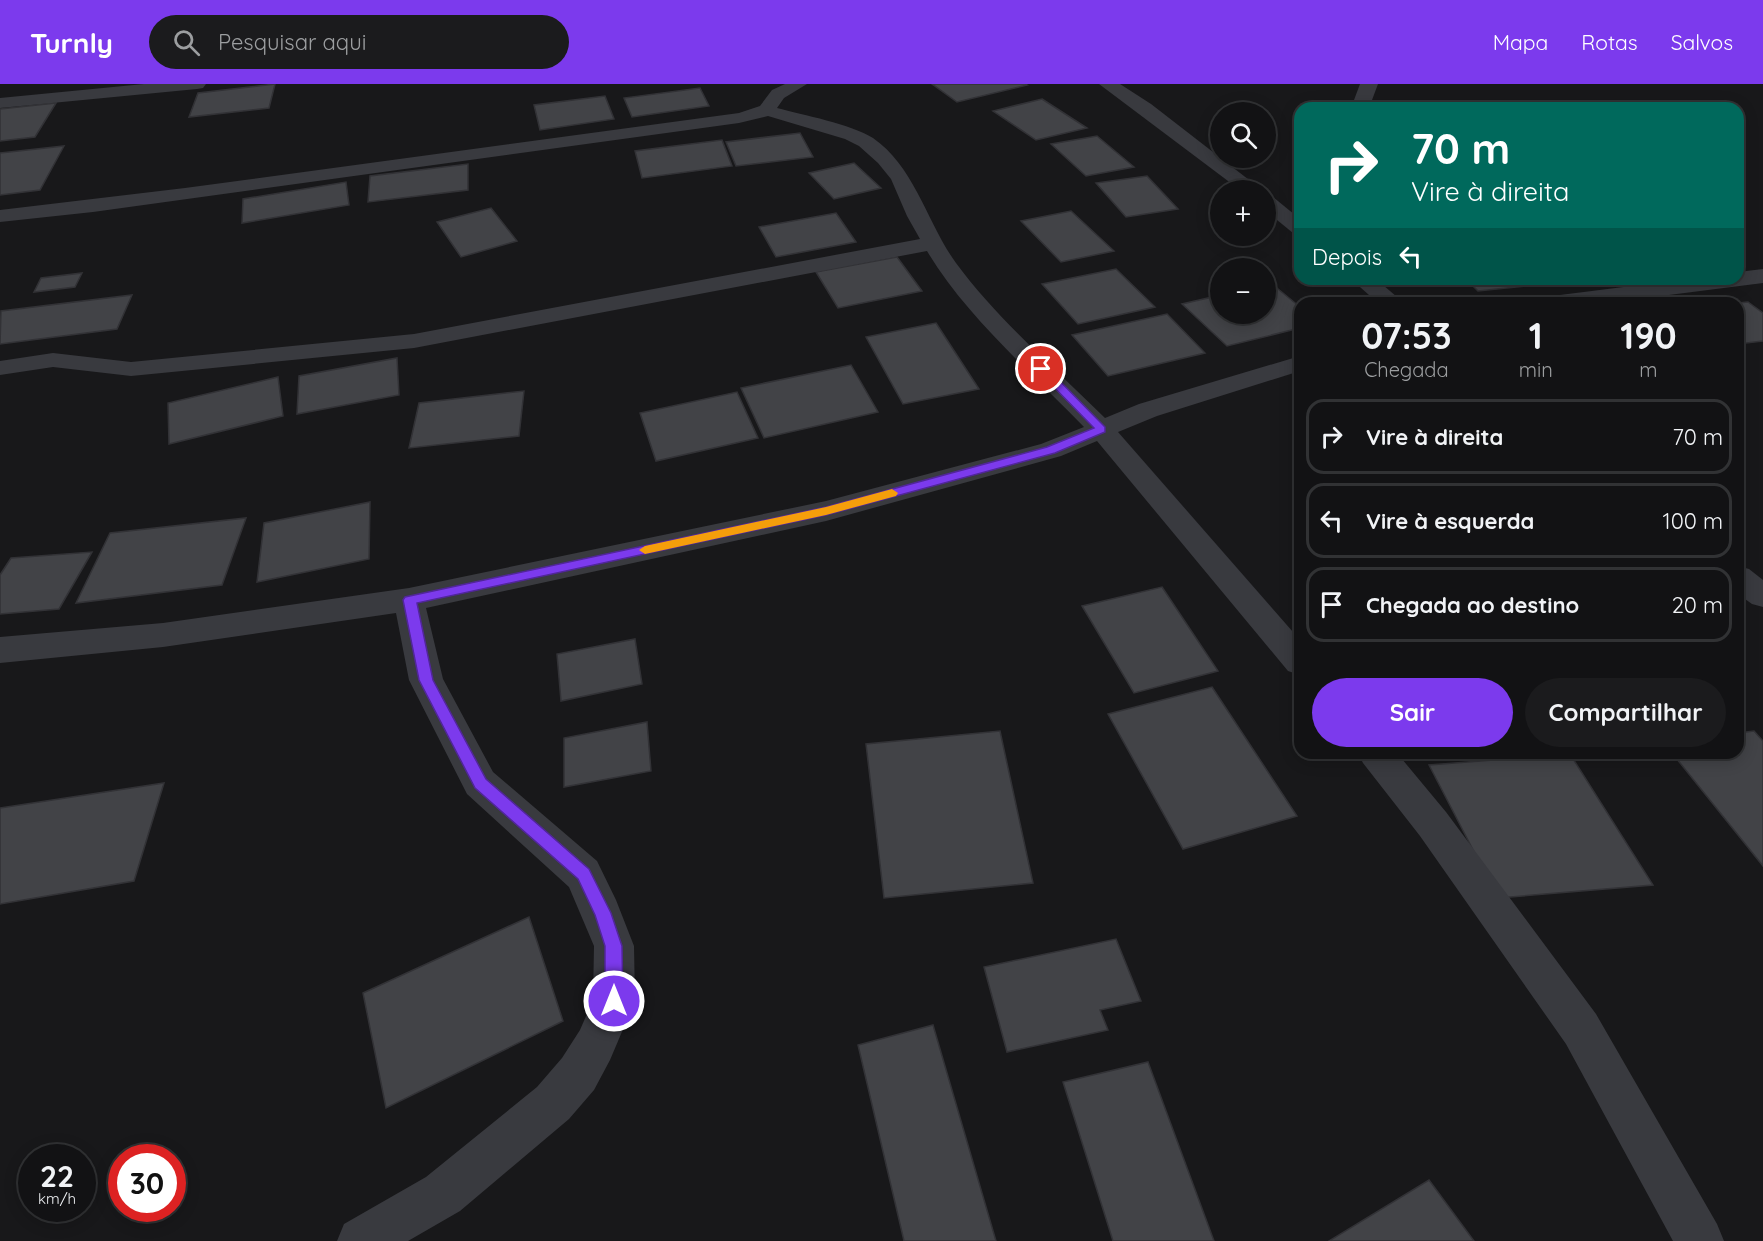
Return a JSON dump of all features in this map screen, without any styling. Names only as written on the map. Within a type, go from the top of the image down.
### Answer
[{"type":"street","points":[[0,103],[197,84]]},
{"type":"street","points":[[0,216],[122,204],[587,137],[739,118],[760,114],[778,94],[798,84]]},
{"type":"street","points":[[1108,84],[1144,108],[1239,180]]},
{"type":"street","points":[[1362,102],[1369,84]]},
{"type":"street","points":[[766,110],[842,132],[866,142],[885,159],[900,178],[917,216],[947,266],[996,323],[1101,429],[1294,655]]},
{"type":"street","points":[[1277,202],[1294,222]]},
{"type":"street","points":[[0,368],[58,360],[84,361],[104,367],[131,369],[414,341],[933,243]]},
{"type":"street","points":[[1744,278],[1763,276]]},
{"type":"street","points":[[1370,285],[1384,297]]},
{"type":"street","points":[[1599,297],[1693,285]]},
{"type":"street","points":[[0,650],[163,635],[410,600],[826,511],[1051,450],[1149,410],[1294,365]]},
{"type":"street","points":[[1744,582],[1763,596]]},
{"type":"street","points":[[362,1241],[443,1194],[553,1103],[578,1074],[595,1044],[614,1001],[614,946],[603,913],[584,874],[480,783],[426,680],[410,600]]},
{"type":"street","points":[[1381,759],[1432,824],[1581,1029],[1700,1241]]},
{"type":"building","points":[[275,84],[269,108],[189,117],[198,93]]},
{"type":"building","points":[[932,84],[1025,84],[1027,85],[957,102]]},
{"type":"building","points":[[700,88],[709,106],[632,117],[624,98]]},
{"type":"building","points":[[605,96],[614,119],[540,130],[534,105]]},
{"type":"building","points":[[1042,99],[1087,128],[1036,140],[993,111]]},
{"type":"building","points":[[56,103],[35,137],[0,141],[0,109]]},
{"type":"building","points":[[800,133],[813,157],[736,166],[726,142]]},
{"type":"building","points":[[1097,136],[1134,167],[1086,176],[1051,144]]},
{"type":"building","points":[[722,140],[732,166],[642,178],[635,151]]},
{"type":"building","points":[[64,146],[40,190],[0,195],[0,153]]},
{"type":"building","points":[[854,163],[881,188],[834,199],[809,173]]},
{"type":"building","points":[[468,164],[468,190],[368,202],[370,176]]},
{"type":"building","points":[[1147,176],[1178,209],[1126,217],[1096,183]]},
{"type":"building","points":[[346,182],[349,205],[242,223],[243,199]]},
{"type":"building","points":[[491,208],[517,241],[461,257],[437,222]]},
{"type":"building","points":[[1071,211],[1114,251],[1061,262],[1021,221]]},
{"type":"building","points":[[836,213],[856,242],[776,257],[759,227]]},
{"type":"building","points":[[897,257],[922,291],[838,308],[816,272]]},
{"type":"building","points":[[1116,269],[1155,307],[1078,324],[1042,284]]},
{"type":"building","points":[[82,273],[75,287],[34,292],[41,278]]},
{"type":"building","points":[[1472,285],[1536,285],[1478,291]]},
{"type":"building","points":[[1276,287],[1294,302],[1294,329],[1227,346],[1182,304],[1210,298],[1210,324],[1276,324]]},
{"type":"building","points":[[132,295],[117,329],[0,344],[1,311]]},
{"type":"building","points":[[1744,302],[1748,302],[1763,313],[1763,341],[1744,343]]},
{"type":"building","points":[[1167,314],[1205,353],[1108,376],[1072,335]]},
{"type":"building","points":[[936,323],[979,389],[903,404],[866,337]]},
{"type":"building","points":[[397,358],[399,395],[297,414],[299,376]]},
{"type":"building","points":[[851,365],[878,412],[764,438],[741,388]]},
{"type":"building","points":[[278,377],[283,416],[169,444],[168,403]]},
{"type":"building","points":[[524,391],[519,436],[409,448],[419,403]]},
{"type":"building","points":[[737,392],[758,438],[656,461],[640,413]]},
{"type":"building","points":[[370,502],[369,559],[257,582],[264,523]]},
{"type":"building","points":[[246,518],[222,585],[76,603],[110,533]]},
{"type":"building","points":[[92,552],[59,609],[0,614],[0,575],[11,558]]},
{"type":"building","points":[[1162,587],[1218,671],[1134,693],[1082,606]]},
{"type":"building","points":[[635,639],[642,684],[561,701],[557,654]]},
{"type":"building","points":[[1212,687],[1297,816],[1183,849],[1108,714]]},
{"type":"building","points":[[647,722],[651,771],[564,787],[564,738]]},
{"type":"building","points":[[1000,731],[1033,883],[884,898],[866,744]]},
{"type":"building","points":[[1754,731],[1763,741],[1763,866],[1677,759],[1744,759],[1744,732]]},
{"type":"building","points":[[1506,759],[1573,759],[1653,885],[1498,898],[1429,765]]},
{"type":"building","points":[[164,783],[134,881],[0,904],[0,808]]},
{"type":"building","points":[[529,917],[563,1021],[386,1108],[363,993]]},
{"type":"building","points":[[1116,939],[1141,1001],[1100,1010],[1108,1030],[1007,1052],[984,967]]},
{"type":"building","points":[[933,1025],[996,1241],[904,1241],[858,1045]]},
{"type":"building","points":[[1148,1062],[1214,1241],[1113,1241],[1063,1082]]},
{"type":"building","points":[[1429,1180],[1474,1241],[1329,1241]]},
{"type":"slow traffic","points":[[645,550],[826,511],[892,493]]},
{"type":"route","points":[[614,1001],[614,946],[603,913],[584,874],[480,783],[426,680],[410,600],[826,511],[1051,450],[1101,429],[1041,369]]}]
